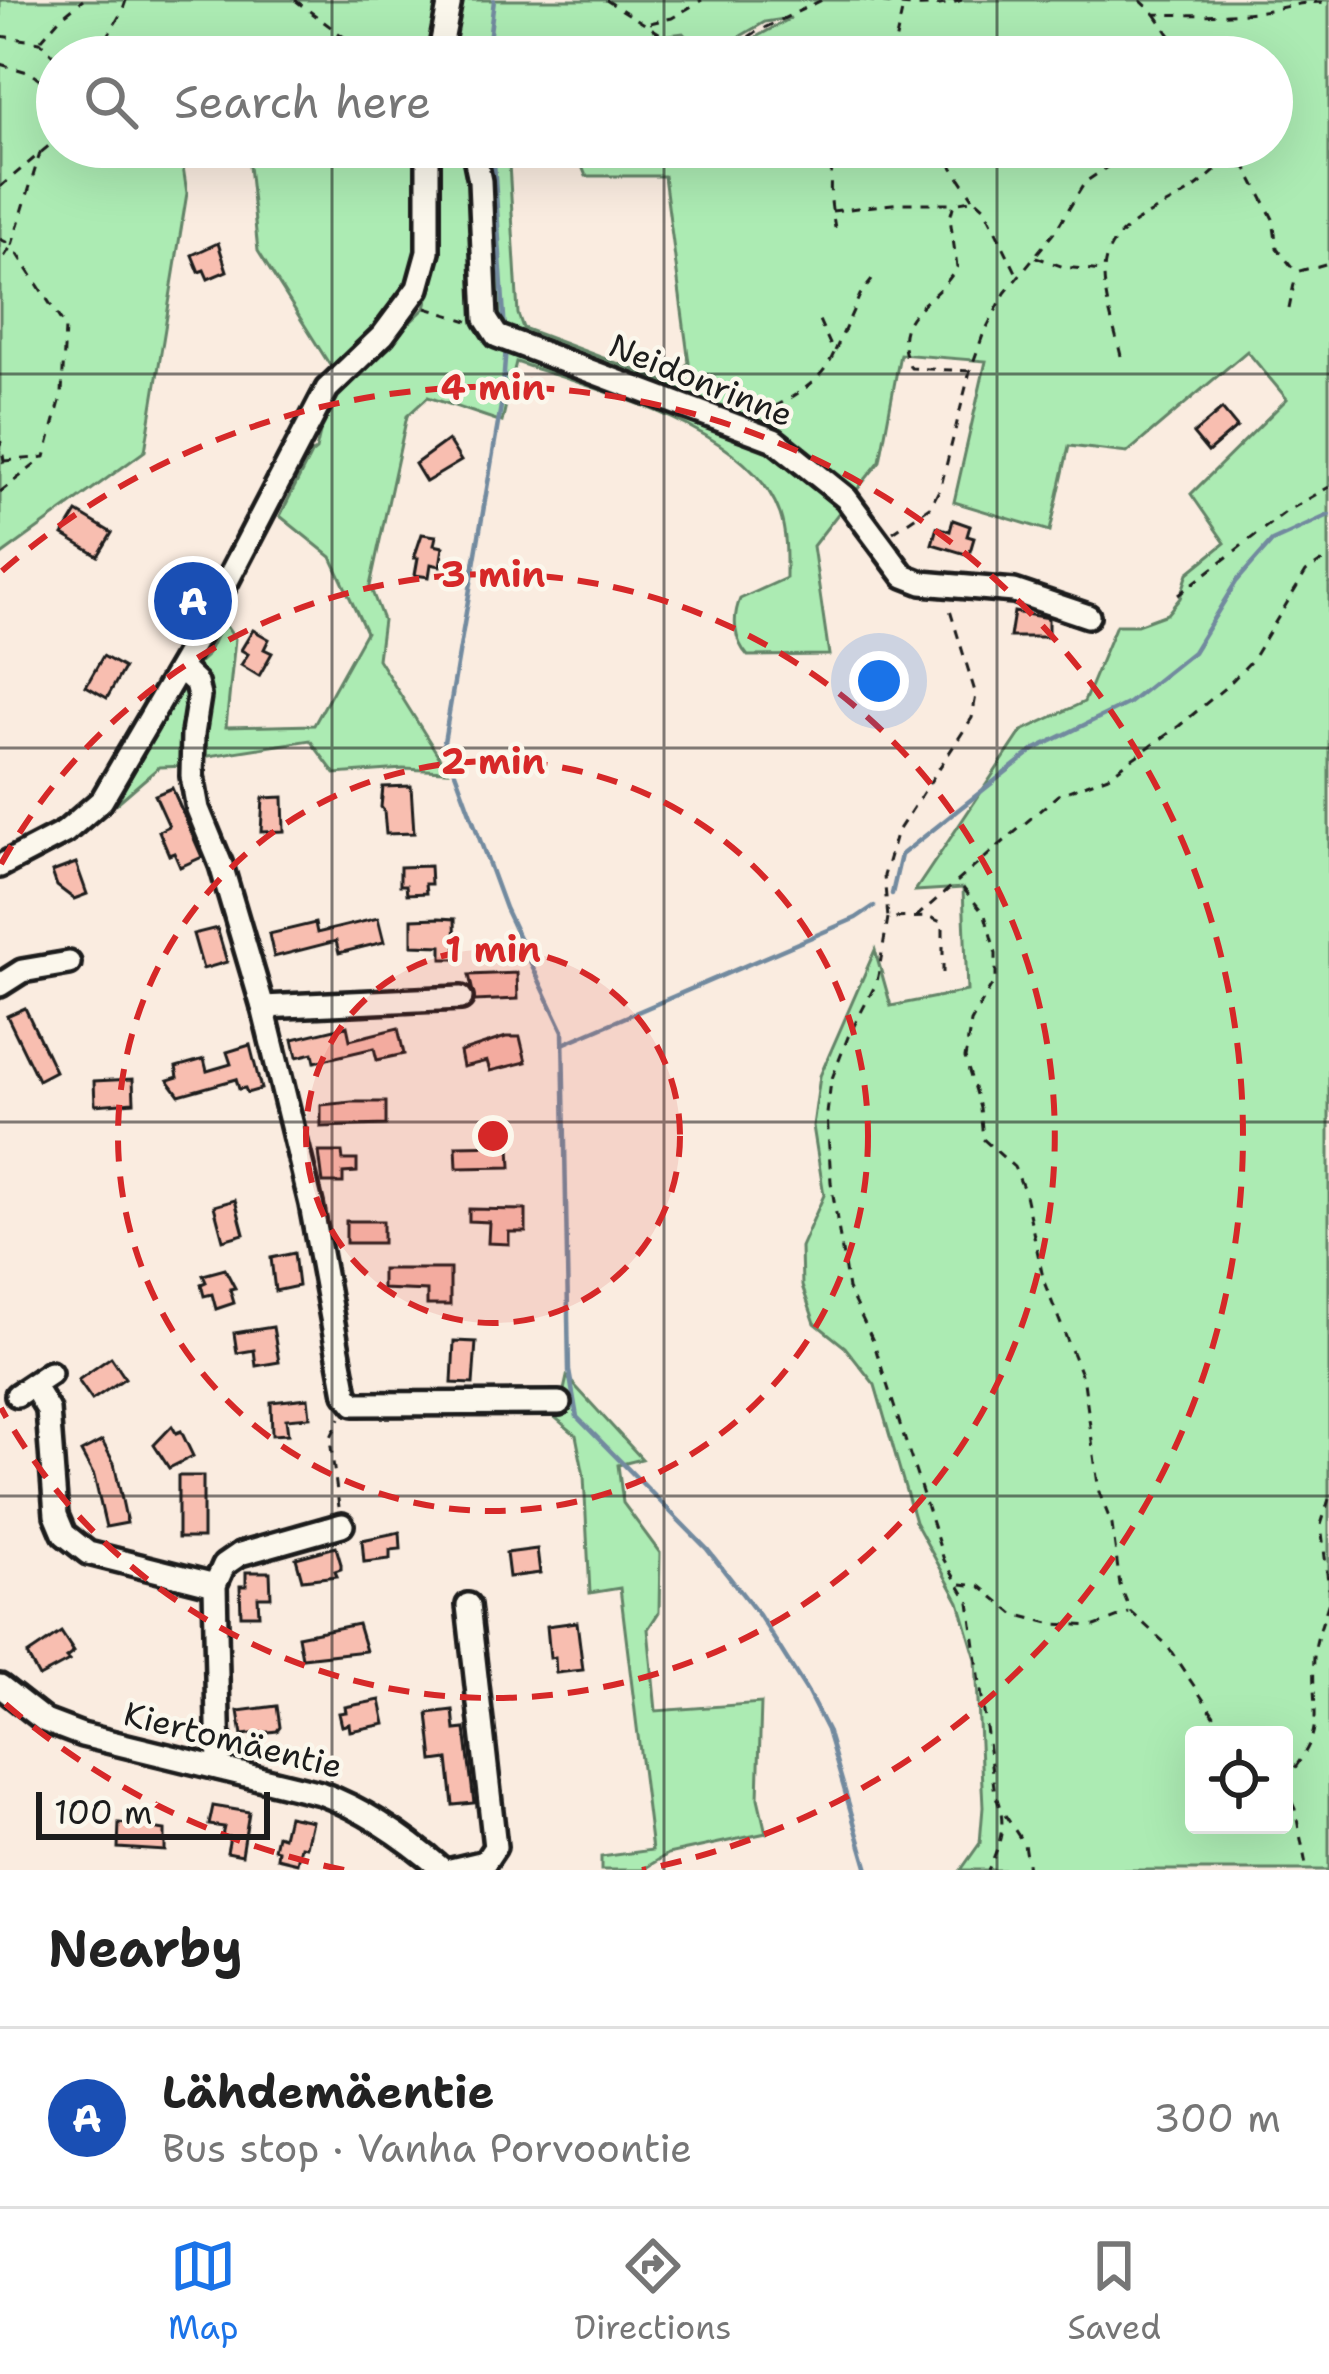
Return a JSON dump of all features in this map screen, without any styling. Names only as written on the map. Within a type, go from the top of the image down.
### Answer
[{"type":"street","points":[[443,36],[450,0]]},
{"type":"street","points":[[0,866],[65,832],[102,800],[180,668],[327,389],[403,312],[418,288],[428,252],[428,168]]},
{"type":"street","points":[[477,168],[487,319],[492,331]]},
{"type":"street","name":"Neidonrinne","points":[[492,331],[774,440],[828,481],[904,576],[922,583],[1014,591],[1088,616]]},
{"type":"street","points":[[180,668],[196,683],[200,696],[193,734],[198,809],[221,865],[262,1007],[311,1204],[346,1394],[354,1404],[559,1403]]},
{"type":"street","points":[[0,986],[22,971],[69,963]]},
{"type":"street","points":[[262,1007],[461,998]]},
{"type":"street","points":[[33,1384],[48,1410],[56,1515],[64,1534],[88,1553],[215,1585]]},
{"type":"street","points":[[219,1768],[215,1585],[224,1565],[240,1554],[342,1525]]},
{"type":"street","points":[[447,1870],[485,1862],[495,1847],[468,1605]]},
{"type":"street","name":"Kiertomäentie","points":[[0,1687],[45,1720],[82,1736],[346,1802],[447,1870]]},
{"type":"path","points":[[45,36],[83,0]]},
{"type":"path","points":[[107,36],[122,14],[125,0]]},
{"type":"path","points":[[295,0],[343,36]]},
{"type":"path","points":[[606,0],[665,36]]},
{"type":"path","points":[[649,23],[672,18],[702,0]]},
{"type":"path","points":[[750,36],[822,0]]},
{"type":"path","points":[[865,0],[903,8],[937,8],[962,0]]},
{"type":"path","points":[[1140,0],[1170,36]]},
{"type":"path","points":[[1155,14],[1263,11],[1302,1],[1329,3]]},
{"type":"path","points":[[897,36],[903,8]]},
{"type":"path","points":[[0,36],[36,41]]},
{"type":"path","points":[[0,64],[36,77]]},
{"type":"path","points":[[0,187],[36,155]]},
{"type":"path","points":[[0,262],[13,245],[36,167]]},
{"type":"path","points":[[831,168],[835,228]]},
{"type":"path","points":[[953,168],[984,207],[1017,274]]},
{"type":"path","points":[[880,541],[932,506],[983,334],[1017,274],[1035,256],[1085,182],[1106,168]]},
{"type":"path","points":[[1121,356],[1104,271],[1112,245],[1215,168]]},
{"type":"path","points":[[1247,168],[1273,220],[1277,248],[1296,272],[1289,309]]},
{"type":"path","points":[[832,211],[974,199]]},
{"type":"path","points":[[953,203],[951,231],[957,267],[940,291],[916,306],[907,323],[905,346],[911,368],[970,371]]},
{"type":"path","points":[[0,239],[13,245],[65,328],[62,394],[45,458],[0,492]]},
{"type":"path","points":[[1035,256],[1064,268],[1104,271]]},
{"type":"path","points":[[1296,272],[1329,263]]},
{"type":"path","points":[[743,426],[813,383],[872,280]]},
{"type":"path","points":[[403,312],[436,309],[492,331]]},
{"type":"path","points":[[818,318],[834,352]]},
{"type":"path","points":[[0,437],[4,461],[0,470]]},
{"type":"path","points":[[4,461],[45,458]]},
{"type":"path","points":[[1178,595],[1284,513],[1329,487]]},
{"type":"path","points":[[916,917],[1058,795],[1108,776],[1227,686],[1252,660],[1306,572],[1329,557]]},
{"type":"path","points":[[946,585],[976,695],[972,718],[896,834],[884,876],[888,918],[877,982],[831,1081],[827,1114],[831,1183],[848,1288],[873,1341],[926,1511],[956,1584],[969,1602],[995,1794],[1024,1844],[1028,1870]]},
{"type":"path","points":[[963,888],[986,915],[996,954],[996,979],[970,1022],[965,1058],[980,1108],[982,1139],[1014,1167],[1024,1190],[1044,1282],[1084,1382],[1099,1492],[1112,1526],[1120,1586],[1131,1612],[1166,1644],[1221,1726]]},
{"type":"path","points":[[888,918],[930,917],[943,923],[943,973]]},
{"type":"path","points":[[342,1525],[330,1438],[334,1424],[354,1404]]},
{"type":"path","points":[[1329,1499],[1321,1525],[1329,1589]]},
{"type":"path","points":[[956,1584],[980,1586],[1014,1614],[1053,1624],[1095,1626],[1131,1612]]},
{"type":"path","points":[[1293,1772],[1310,1750],[1316,1729],[1314,1652],[1329,1601]]},
{"type":"path","points":[[1293,1804],[1307,1870]]},
{"type":"path","points":[[988,1870],[1002,1840],[1004,1814]]},
{"type":"green space","points":[[0,0],[441,0],[433,36],[36,36],[36,168],[183,168],[187,193],[145,451],[0,556]]},
{"type":"green space","points":[[463,0],[1329,0],[1329,1870],[961,1870],[980,1843],[983,1807],[976,1659],[959,1602],[915,1522],[875,1385],[845,1347],[815,1323],[802,1286],[801,1247],[824,1195],[813,1126],[820,1076],[875,950],[891,1006],[967,991],[963,888],[915,891],[1022,731],[1084,702],[1116,625],[1137,625],[1167,614],[1180,598],[1188,573],[1225,543],[1191,494],[1287,399],[1247,351],[1127,453],[1069,446],[1050,531],[954,502],[986,361],[900,354],[880,461],[852,496],[761,439],[844,506],[813,546],[829,655],[748,656],[740,643],[735,621],[740,599],[786,578],[786,554],[780,514],[763,483],[737,457],[704,435],[627,399],[516,362],[502,422],[428,397],[407,416],[370,586],[383,620],[378,659],[448,771],[335,774],[310,740],[196,758],[191,670],[207,655],[223,622],[235,639],[226,727],[314,725],[366,632],[331,557],[280,516],[343,387],[425,308],[438,262],[435,168],[509,168],[518,314],[523,328],[667,382],[689,363],[664,176],[586,176],[583,168],[1293,168],[1293,36],[758,36],[791,18],[765,22],[741,36],[456,36]]},
{"type":"green space","points":[[249,168],[417,168],[420,270],[370,338],[331,367],[258,251]]},
{"type":"green space","points":[[186,678],[192,685],[188,766],[159,767],[116,804]]},
{"type":"green space","points":[[567,1377],[642,1459],[618,1465],[623,1503],[660,1553],[659,1612],[648,1629],[656,1711],[761,1703],[758,1798],[766,1833],[668,1854],[642,1870],[601,1870],[601,1857],[652,1850],[620,1588],[590,1593],[584,1476],[576,1435],[544,1408],[562,1399]]},
{"type":"building","points":[[218,243],[227,271],[208,279],[204,270],[199,272],[192,255]]},
{"type":"building","points":[[1222,409],[1237,427],[1208,452],[1193,434]]},
{"type":"building","points":[[448,440],[461,461],[426,482],[415,464]]},
{"type":"building","points":[[77,512],[112,533],[98,556],[63,535]]},
{"type":"building","points":[[953,520],[970,526],[967,536],[974,538],[969,555],[932,544],[937,527],[950,531]]},
{"type":"building","points":[[422,534],[436,536],[434,545],[443,547],[440,566],[431,564],[429,577],[415,575],[418,558],[414,558]]},
{"type":"building","points":[[1014,612],[1048,618],[1048,637],[1010,637]]},
{"type":"building","points":[[253,630],[269,639],[264,649],[272,653],[259,676],[241,665],[248,654],[241,650]]},
{"type":"building","points":[[103,656],[124,668],[107,698],[86,686]]},
{"type":"building","points":[[411,786],[414,833],[386,834],[383,787]]},
{"type":"building","points":[[172,788],[202,857],[180,867],[159,831],[169,826],[155,795]]},
{"type":"building","points":[[283,797],[284,831],[261,832],[263,798]]},
{"type":"building","points":[[76,863],[87,894],[74,899],[57,886],[52,872]]},
{"type":"building","points":[[430,866],[431,884],[425,884],[426,893],[407,894],[406,885],[400,885],[400,867]]},
{"type":"building","points":[[378,918],[384,942],[339,953],[336,941],[274,957],[269,934],[315,923],[317,933]]},
{"type":"building","points":[[412,919],[455,919],[456,959],[442,959],[442,946],[412,945]]},
{"type":"building","points":[[217,928],[227,962],[203,969],[193,934]]},
{"type":"building","points":[[517,973],[518,999],[475,1001],[469,975]]},
{"type":"building","points":[[25,1008],[55,1071],[38,1080],[7,1016]]},
{"type":"building","points":[[347,1026],[350,1040],[398,1028],[404,1054],[377,1060],[374,1048],[315,1062],[313,1053],[297,1057],[293,1039]]},
{"type":"building","points":[[520,1037],[526,1062],[490,1071],[487,1061],[463,1067],[460,1052]]},
{"type":"building","points":[[250,1045],[261,1089],[247,1093],[239,1089],[236,1079],[179,1095],[168,1080],[178,1077],[176,1067],[204,1059],[207,1071],[231,1064],[227,1052]]},
{"type":"building","points":[[133,1079],[134,1102],[95,1105],[94,1081]]},
{"type":"building","points":[[386,1102],[386,1125],[321,1127],[321,1105]]},
{"type":"building","points":[[510,1145],[511,1167],[457,1168],[456,1146]]},
{"type":"building","points":[[319,1152],[342,1152],[343,1160],[357,1160],[357,1172],[343,1173],[343,1183],[323,1183]]},
{"type":"building","points":[[235,1200],[244,1234],[223,1240],[214,1206]]},
{"type":"building","points":[[469,1209],[526,1210],[526,1232],[509,1232],[509,1244],[488,1243],[489,1222],[469,1221]]},
{"type":"building","points":[[346,1221],[383,1221],[383,1243],[346,1243]]},
{"type":"building","points":[[294,1253],[298,1286],[275,1291],[271,1258]]},
{"type":"building","points":[[225,1269],[235,1288],[230,1289],[234,1303],[216,1309],[212,1294],[204,1296],[203,1275]]},
{"type":"building","points":[[382,1269],[450,1269],[450,1305],[427,1305],[427,1291],[382,1289]]},
{"type":"building","points":[[273,1327],[279,1362],[256,1366],[254,1350],[237,1353],[234,1333]]},
{"type":"building","points":[[454,1341],[476,1342],[473,1384],[452,1383]]},
{"type":"building","points":[[111,1357],[125,1378],[92,1400],[78,1380]]},
{"type":"building","points":[[308,1398],[310,1417],[286,1419],[288,1434],[272,1435],[271,1402]]},
{"type":"building","points":[[172,1426],[176,1433],[181,1431],[193,1456],[169,1468],[154,1445]]},
{"type":"building","points":[[102,1441],[114,1463],[127,1523],[106,1527],[94,1476],[81,1452]]},
{"type":"building","points":[[178,1476],[203,1476],[203,1538],[178,1538]]},
{"type":"building","points":[[400,1532],[401,1549],[390,1550],[390,1559],[364,1562],[362,1540]]},
{"type":"building","points":[[336,1547],[341,1564],[337,1576],[302,1580],[296,1558]]},
{"type":"building","points":[[537,1549],[540,1573],[509,1577],[506,1553]]},
{"type":"building","points":[[246,1572],[270,1572],[271,1597],[258,1597],[259,1615],[241,1615],[240,1586],[246,1586]]},
{"type":"building","points":[[577,1622],[583,1670],[556,1673],[547,1626]]},
{"type":"building","points":[[358,1624],[366,1651],[302,1658],[298,1636]]},
{"type":"building","points":[[61,1632],[74,1652],[66,1658],[69,1661],[39,1677],[27,1655]]},
{"type":"building","points":[[380,1700],[385,1724],[350,1731],[349,1724],[342,1726],[339,1713],[346,1712],[345,1707]]},
{"type":"building","points":[[277,1706],[277,1731],[242,1735],[238,1711]]},
{"type":"building","points":[[453,1710],[455,1730],[465,1729],[474,1803],[453,1805],[448,1759],[433,1761],[428,1713]]},
{"type":"building","points":[[213,1806],[249,1812],[242,1855],[227,1852],[230,1837],[222,1836],[224,1827],[209,1825]]},
{"type":"building","points":[[288,1816],[312,1821],[297,1863],[277,1858],[274,1849]]},
{"type":"building","points":[[119,1823],[165,1830],[165,1851],[118,1848]]},
{"type":"waterway","points":[[490,36],[494,0]]},
{"type":"waterway","points":[[494,168],[505,333]]},
{"type":"waterway","points":[[506,346],[502,400],[444,742],[505,908],[563,1031],[569,1371],[577,1417],[707,1549],[759,1615],[827,1730],[868,1870]]},
{"type":"waterway","points":[[892,894],[901,855],[1035,749],[1129,703],[1193,652],[1236,582],[1272,541],[1329,515]]},
{"type":"waterway","points":[[563,1044],[856,918],[874,906]]},
{"type":"place","name":"Lähdemäentie","points":[[193,601]]}]
